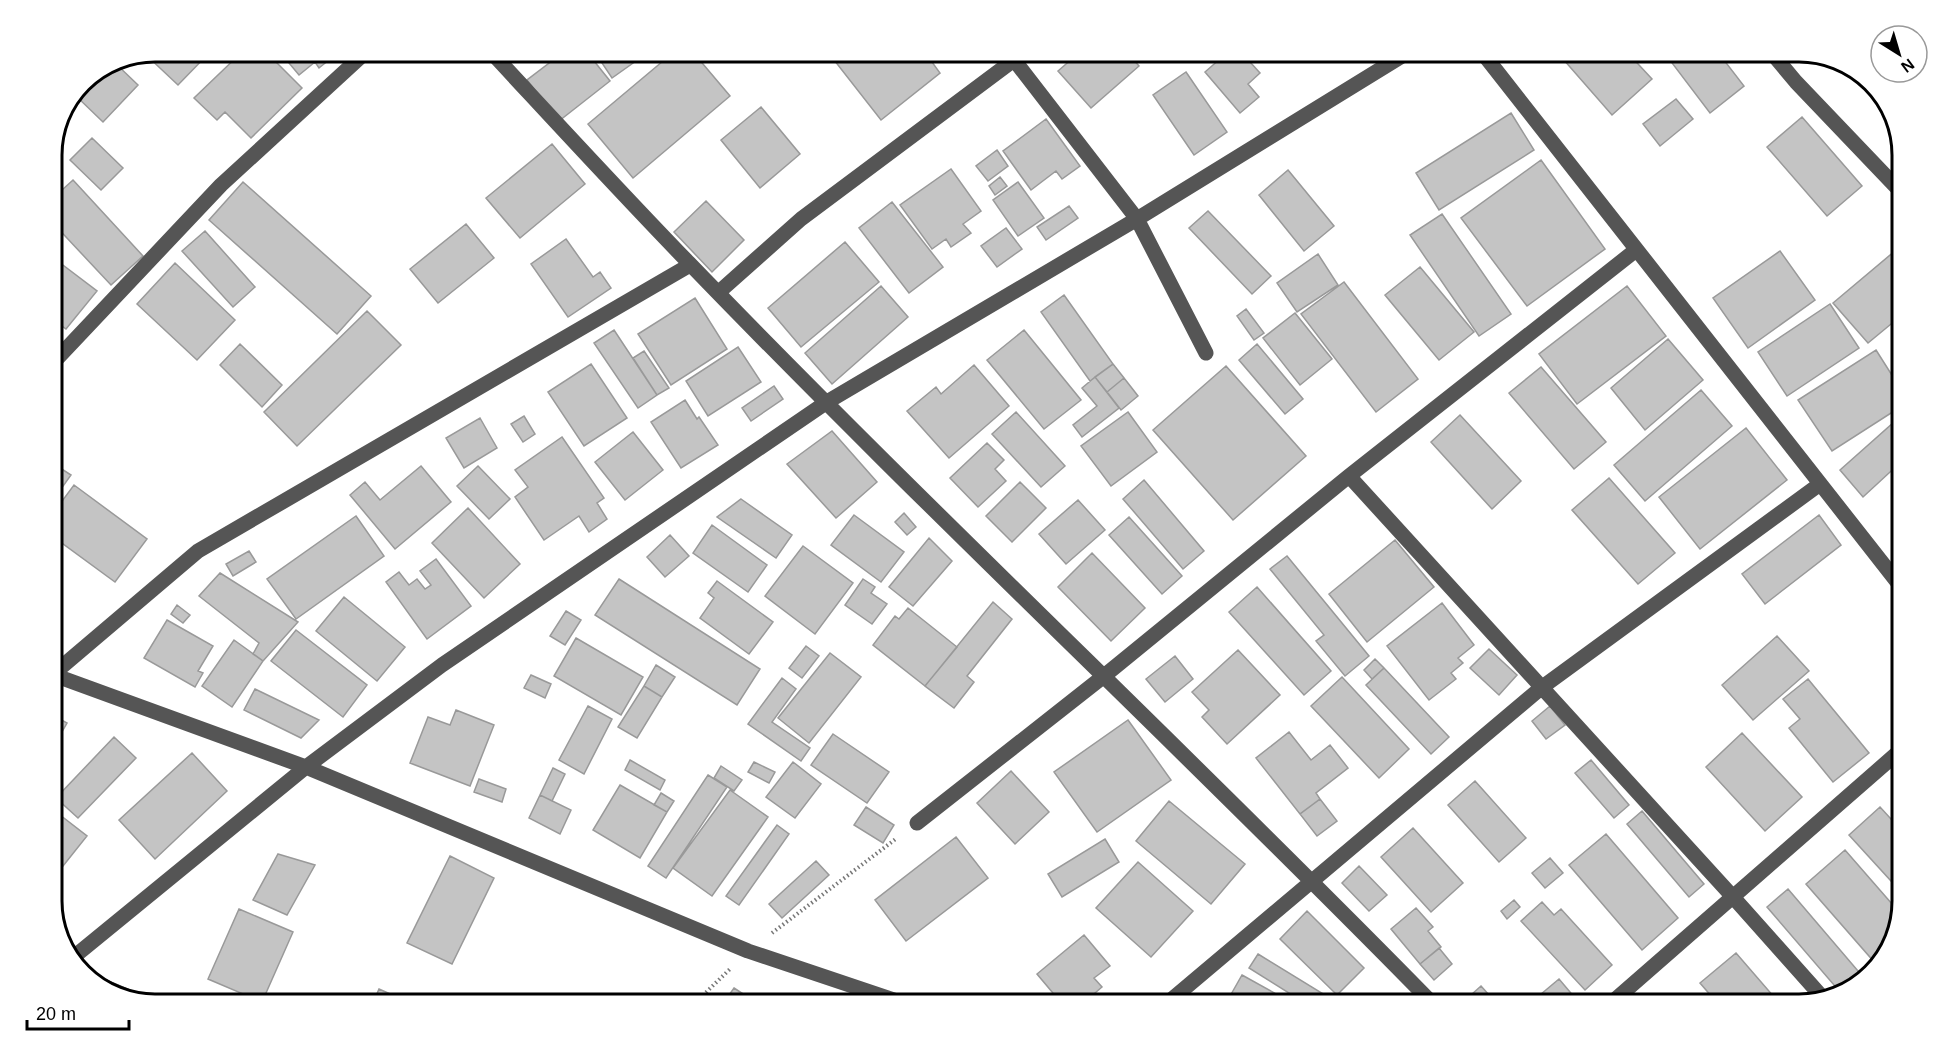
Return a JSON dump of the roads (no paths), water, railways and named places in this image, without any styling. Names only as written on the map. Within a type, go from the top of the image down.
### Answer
[{"type":"street","points":[[62,353],[220,185],[355,62]]},
{"type":"street","points":[[500,62],[690,265],[1312,880],[1423,994]]},
{"type":"street","points":[[719,292],[801,219],[1012,62]]},
{"type":"street","points":[[1024,62],[1137,219],[1206,353]]},
{"type":"street","points":[[78,954],[306,767],[442,665],[827,402],[1137,219],[1392,62]]},
{"type":"street","points":[[1490,62],[1892,575]]},
{"type":"street","points":[[1779,62],[1891,182]]},
{"type":"street","points":[[916,823],[1104,676],[1349,476],[1636,250]]},
{"type":"street","points":[[62,666],[198,551],[690,265]]},
{"type":"street","points":[[1349,476],[1734,897],[1818,992]]},
{"type":"street","points":[[1178,994],[1541,688],[1820,484]]},
{"type":"street","points":[[62,678],[306,767],[748,951],[876,994]]},
{"type":"street","points":[[1622,994],[1892,758]]}]
